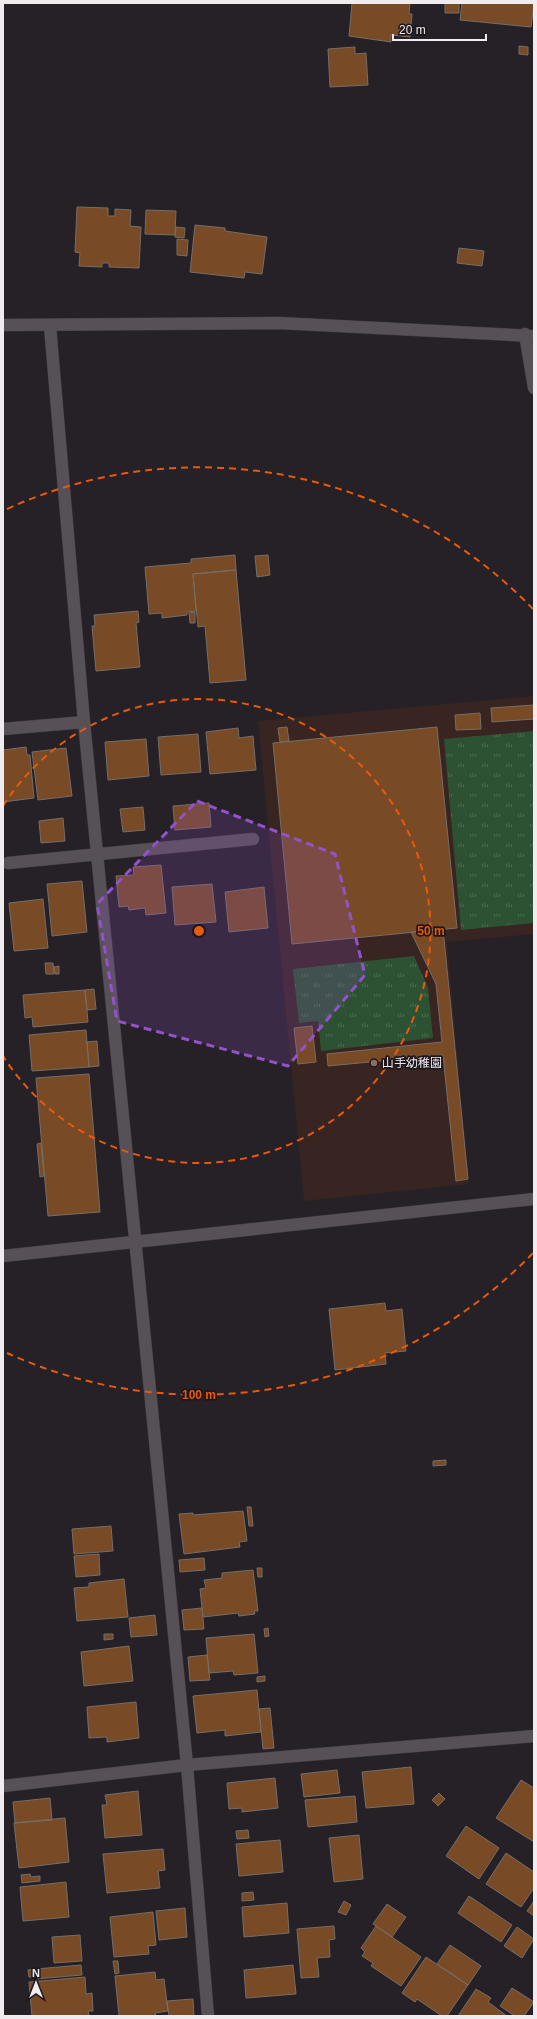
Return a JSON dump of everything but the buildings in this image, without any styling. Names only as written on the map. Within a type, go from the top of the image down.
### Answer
[{"type":"street","points":[[3,325],[50,326],[279,323],[530,335],[534,388]]},
{"type":"street","points":[[50,326],[96,854],[187,1765],[208,2016]]},
{"type":"street","points":[[3,729],[84,722]]},
{"type":"street","points":[[8,863],[253,838]]},
{"type":"street","points":[[3,1256],[534,1199]]},
{"type":"street","points":[[3,1786],[187,1765],[534,1736]]},
{"type":"highlighted area","points":[[197,801],[335,854],[365,975],[288,1066],[117,1021],[97,904]]},
{"type":"shaded area","name":"山手幼稚園","points":[[534,696],[534,934],[447,942],[469,1184],[304,1201],[258,721]]},
{"type":"green space","points":[[534,731],[534,923],[461,930],[444,739]]},
{"type":"green space","points":[[414,956],[428,988],[433,1038],[321,1051],[318,1021],[299,1023],[293,969]]},
{"type":"place","name":"山手幼稚園","points":[[374,1063]]}]
